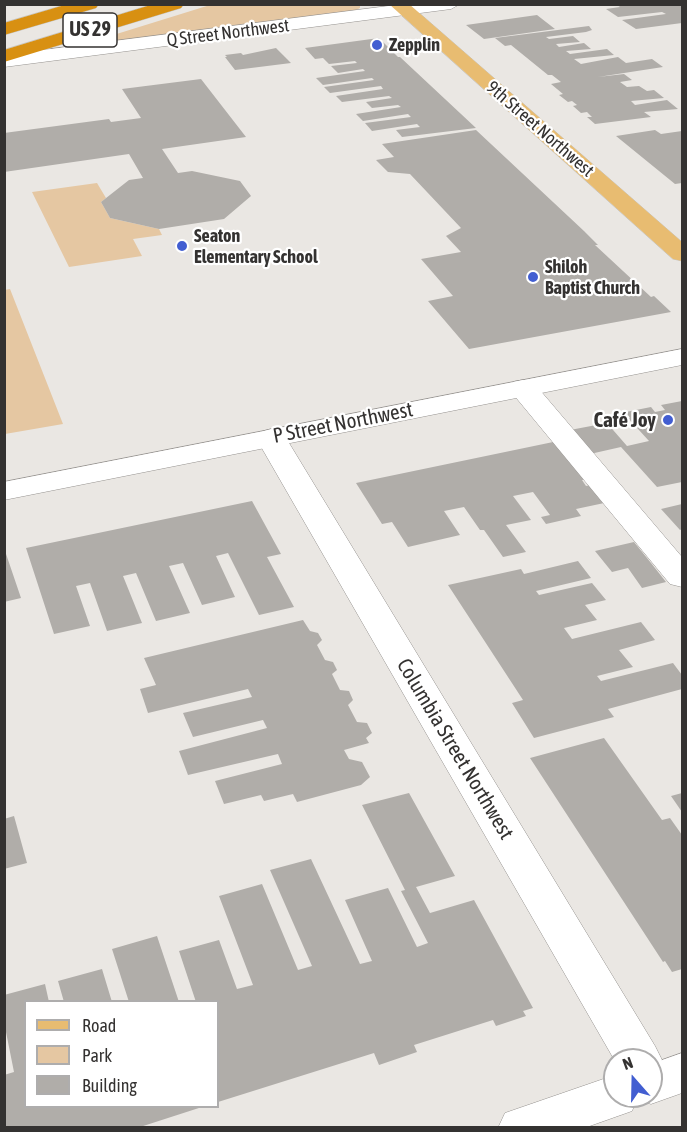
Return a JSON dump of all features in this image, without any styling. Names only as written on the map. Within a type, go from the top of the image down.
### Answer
[{"type":"highway","name":"US 29","points":[[4,29],[90,4]]},
{"type":"highway","name":"US 29","points":[[4,56],[174,4]]},
{"type":"main road","name":"9th Street Northwest","points":[[401,8],[682,254]]},
{"type":"street","name":"Q Street Northwest","points":[[4,61],[401,8],[451,4]]},
{"type":"street","name":"P Street Northwest","points":[[4,491],[682,357]]},
{"type":"street","points":[[523,388],[682,577]]},
{"type":"street","name":"Columbia Street Northwest","points":[[271,438],[630,1048]]},
{"type":"street","points":[[522,1128],[603,1096]]},
{"type":"green space","points":[[360,4],[360,8],[354,11],[102,43],[94,41],[210,5]]},
{"type":"green space","points":[[97,183],[106,198],[101,202],[110,218],[159,229],[162,235],[133,239],[142,256],[69,267],[32,192]]},
{"type":"green space","points":[[10,289],[63,424],[5,434],[4,290]]},
{"type":"building","points":[[617,5],[682,5],[682,23],[636,29],[622,20],[666,14],[662,12],[618,17],[606,9],[620,7]]},
{"type":"building","points":[[537,15],[555,29],[484,39],[466,25]]},
{"type":"building","points":[[589,26],[592,30],[586,32],[546,37],[549,39],[573,36],[580,42],[556,44],[559,47],[584,43],[591,49],[566,51],[570,54],[607,49],[614,55],[574,59],[581,64],[618,57],[626,63],[652,59],[663,67],[598,77],[624,74],[632,80],[620,82],[627,87],[639,86],[647,91],[654,90],[664,98],[631,101],[635,105],[667,100],[678,109],[644,112],[651,117],[595,124],[587,117],[592,117],[587,112],[581,113],[573,106],[577,105],[559,95],[563,94],[551,84],[561,82],[552,75],[548,75],[511,45],[505,46],[495,38]]},
{"type":"building","points":[[379,38],[476,128],[402,137],[396,130],[420,127],[417,124],[372,131],[365,123],[411,117],[408,114],[363,121],[356,114],[401,107],[398,105],[372,108],[366,102],[392,98],[389,96],[342,102],[336,96],[383,89],[381,86],[330,93],[324,87],[374,80],[372,78],[323,85],[316,78],[365,71],[363,69],[338,73],[331,66],[357,63],[355,61],[329,64],[323,58],[315,59],[305,48]]},
{"type":"building","points":[[276,48],[291,63],[235,70],[225,57],[227,57],[225,55],[241,53],[243,55]]},
{"type":"building","points":[[201,79],[246,137],[162,149],[178,173],[192,171],[240,181],[251,196],[224,219],[159,229],[110,218],[101,202],[129,180],[143,178],[129,154],[4,172],[4,133],[109,119],[111,122],[141,118],[122,89]]},
{"type":"building","points":[[476,130],[598,245],[595,245],[651,297],[654,296],[671,312],[469,349],[428,301],[453,296],[421,259],[461,252],[446,236],[461,228],[410,174],[388,172],[376,160],[394,157],[382,144]]},
{"type":"building","points":[[655,130],[661,134],[682,131],[682,183],[675,184],[616,136]]},
{"type":"building","points":[[682,401],[682,482],[657,487],[621,447],[590,454],[570,430],[607,423],[627,446],[649,441],[628,418],[630,418],[626,412],[651,407],[655,412],[665,410],[661,405]]},
{"type":"building","points":[[558,441],[589,479],[582,480],[586,486],[595,484],[609,502],[576,509],[581,516],[546,524],[541,517],[550,515],[533,492],[513,496],[531,520],[506,525],[526,552],[503,557],[464,507],[444,511],[460,535],[408,547],[392,522],[382,524],[356,483]]},
{"type":"building","points":[[252,501],[281,554],[267,557],[294,607],[259,615],[228,553],[216,556],[235,597],[202,605],[183,563],[169,566],[190,613],[156,621],[136,573],[123,576],[142,623],[107,631],[90,583],[76,586],[90,626],[54,634],[26,548]]},
{"type":"building","points":[[682,504],[682,529],[680,530],[661,509]]},
{"type":"building","points":[[634,542],[666,582],[642,588],[628,568],[612,572],[595,551]]},
{"type":"building","points":[[4,548],[21,598],[4,602]]},
{"type":"building","points":[[578,561],[591,578],[536,591],[539,595],[592,583],[606,600],[585,605],[597,620],[564,628],[572,639],[641,622],[655,640],[619,650],[633,667],[597,676],[601,681],[673,663],[682,675],[682,689],[608,709],[614,717],[534,738],[512,703],[523,700],[448,585],[521,569],[524,574]]},
{"type":"building","points":[[303,620],[310,631],[318,633],[322,640],[317,645],[325,660],[333,662],[337,670],[332,674],[340,690],[349,691],[353,700],[348,705],[357,722],[367,723],[372,733],[366,738],[369,743],[344,750],[349,759],[362,762],[370,777],[361,785],[297,802],[293,794],[264,801],[261,795],[224,804],[215,781],[282,764],[278,754],[188,775],[179,751],[267,728],[263,720],[193,737],[183,713],[252,697],[248,689],[148,713],[140,689],[156,685],[144,658]]},
{"type":"building","points":[[604,738],[662,820],[670,818],[682,835],[682,969],[672,972],[665,961],[663,962],[530,758]]},
{"type":"building","points":[[409,793],[455,876],[416,887],[430,913],[474,900],[533,1008],[523,1011],[526,1016],[496,1026],[493,1020],[414,1045],[417,1052],[379,1065],[374,1053],[219,1102],[219,1000],[195,1000],[179,951],[219,940],[237,989],[253,985],[219,896],[262,884],[298,970],[312,966],[270,870],[311,859],[360,964],[372,961],[345,900],[388,888],[417,947],[428,943],[401,891],[405,890],[362,805]]},
{"type":"building","points":[[682,793],[682,812],[671,796]]},
{"type":"building","points":[[14,816],[27,863],[4,869],[4,819]]},
{"type":"building","points":[[157,936],[178,1000],[128,1000],[112,949]]},
{"type":"building","points":[[102,969],[111,1000],[63,1000],[58,981]]},
{"type":"building","points":[[45,984],[49,1000],[24,1000],[24,1108],[199,1108],[137,1128],[4,1128],[4,1075],[14,1072],[4,1022],[4,995]]},
{"type":"place","name":"Zepplin","points":[[377,45]]},
{"type":"place","name":"Seaton Elementary School","points":[[182,246]]},
{"type":"place","name":"Shiloh Baptist Church","points":[[533,277]]},
{"type":"place","name":"Café Joy","points":[[668,420]]}]
